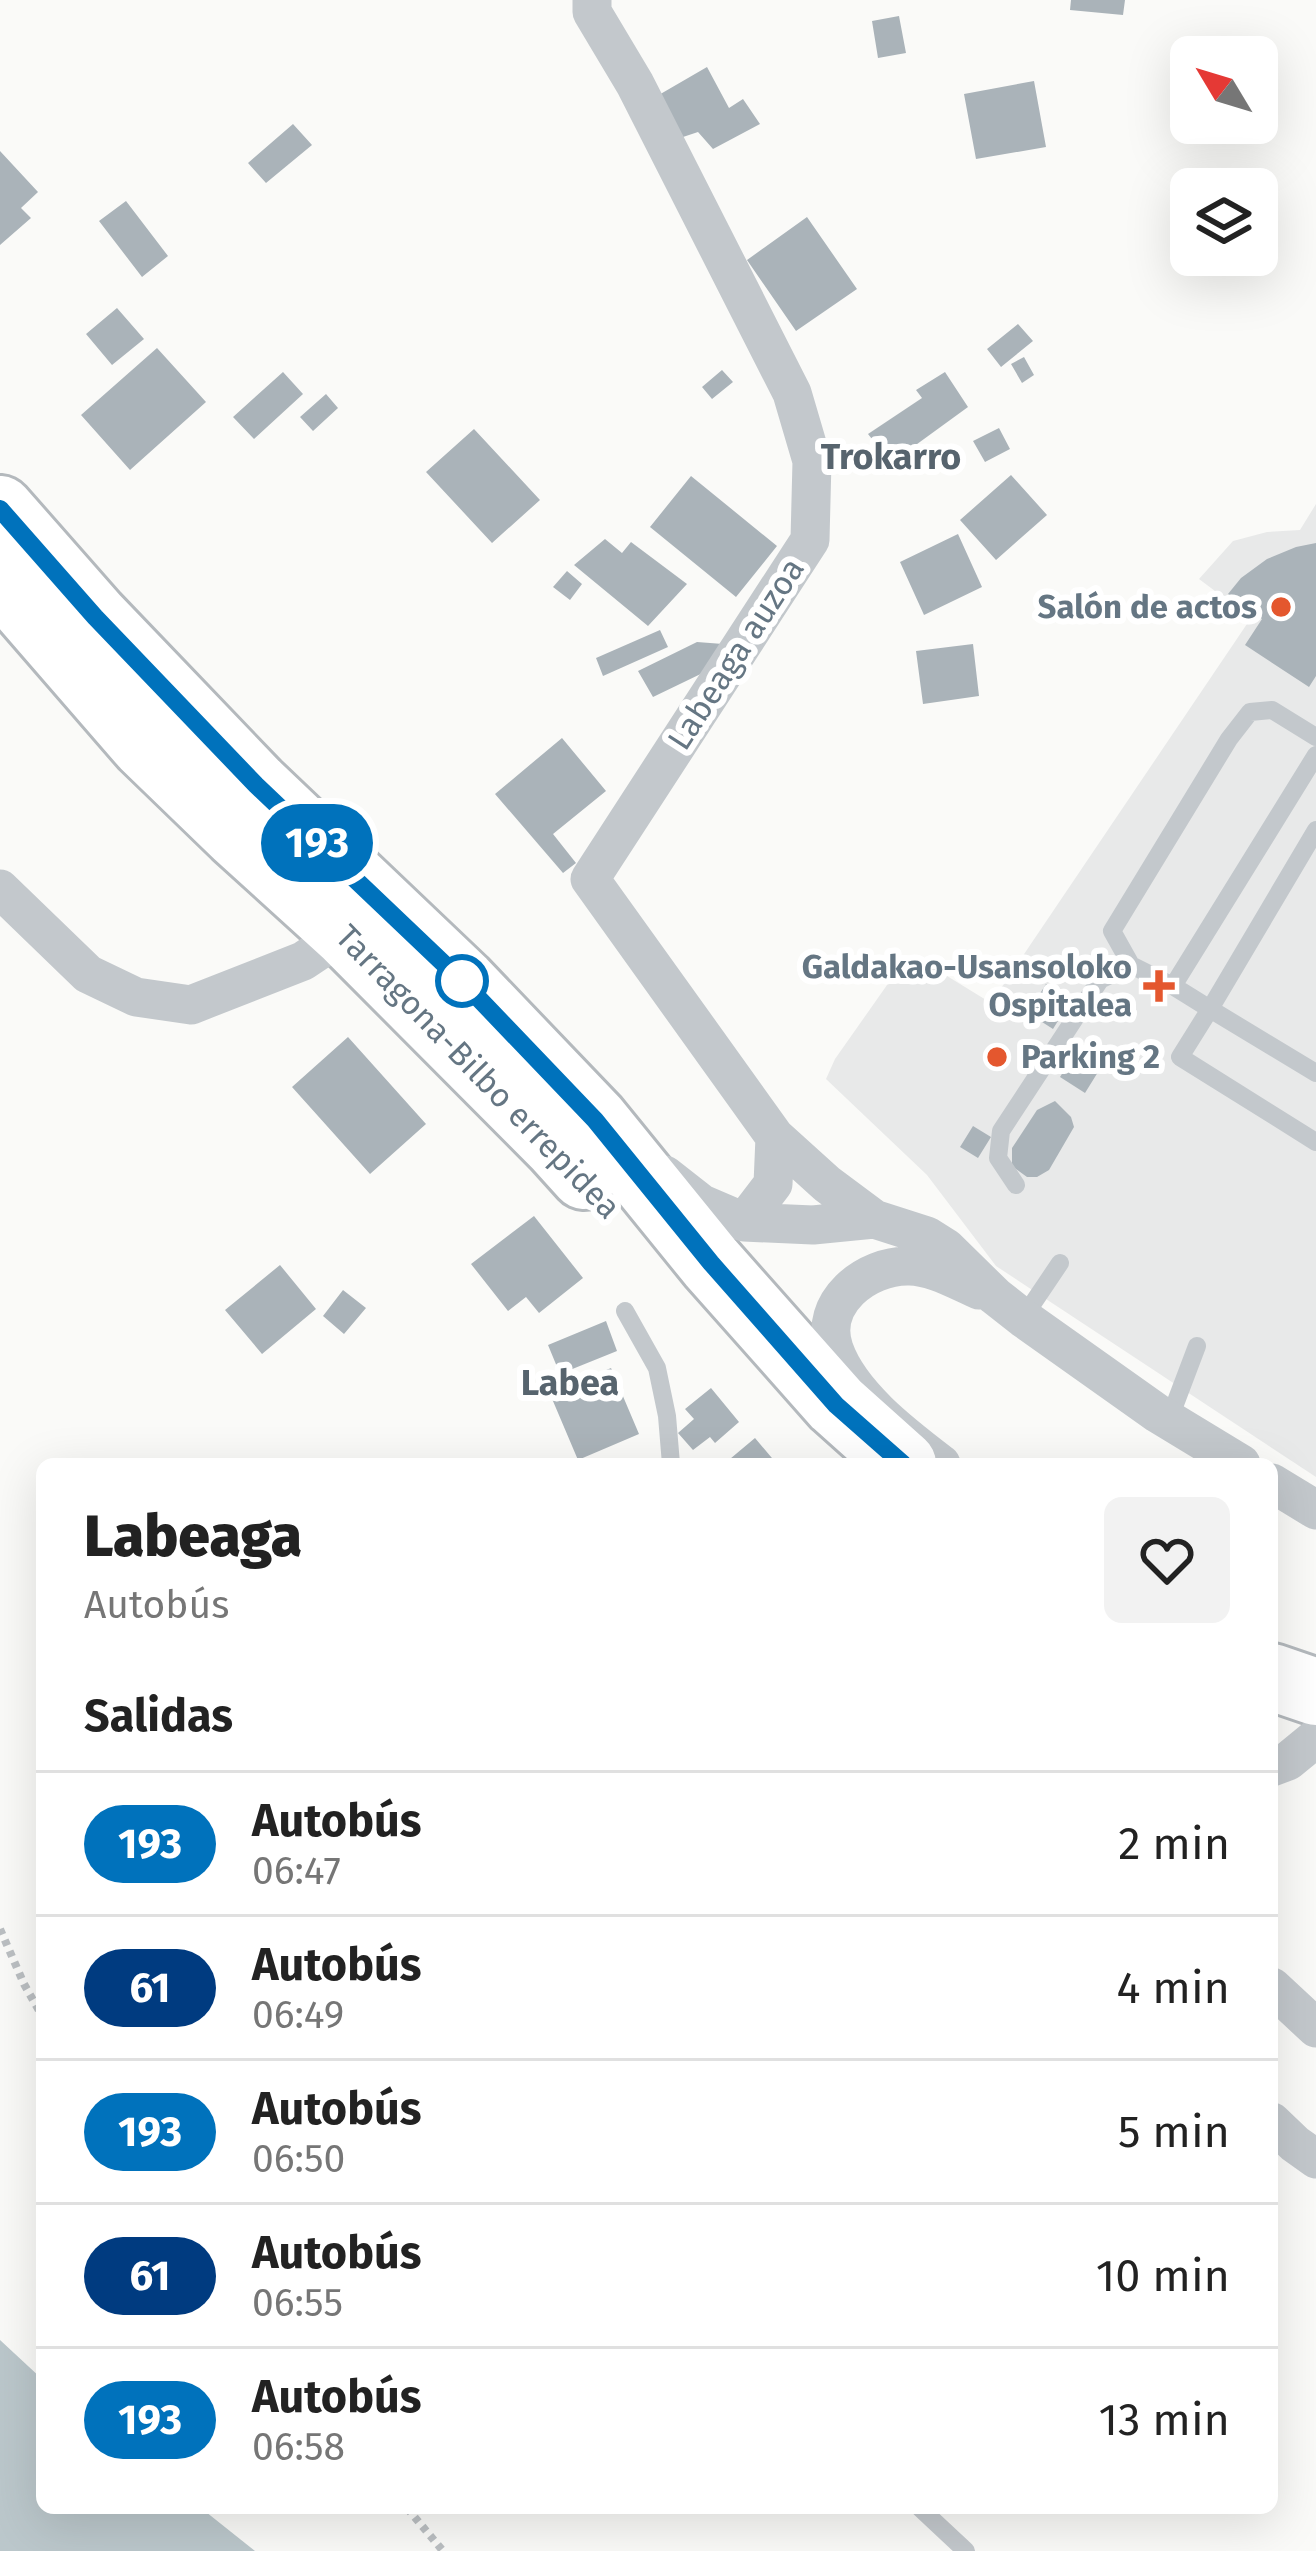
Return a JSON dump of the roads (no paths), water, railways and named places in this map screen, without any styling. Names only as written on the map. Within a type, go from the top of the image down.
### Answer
[{"type":"highway","name":"Tarragona-Bilbo errepidea","points":[[0,509],[95,617],[256,785],[463,982],[595,1120],[711,1263],[836,1405],[896,1458]]},
{"type":"highway","name":"Tarragona-Bilbo errepidea","points":[[0,579],[144,745],[345,933],[556,1144],[683,1289],[802,1415],[849,1458]]},
{"type":"highway","points":[[1278,1679],[1316,1692]]},
{"type":"street","name":"Labeaga auzoa","points":[[592,0],[592,12],[635,84],[792,393],[812,460],[810,540],[590,879],[775,1137]]},
{"type":"street","points":[[0,890],[88,974],[136,997],[191,1005],[302,961],[345,933]]},
{"type":"street","points":[[595,1120],[702,1204],[744,1222],[813,1225],[874,1219]]},
{"type":"street","points":[[775,1137],[874,1219],[927,1236],[946,1248],[1009,1307],[1231,1458]]},
{"type":"street","points":[[744,1222],[773,1184],[775,1137]]},
{"type":"street","points":[[932,1458],[857,1389],[833,1347],[831,1317],[842,1296],[862,1279],[914,1265],[1009,1307]]},
{"type":"street","points":[[1278,1487],[1316,1510]]},
{"type":"street","points":[[1278,1992],[1316,2028]]},
{"type":"street","points":[[1278,2128],[1316,2159]]},
{"type":"lane","points":[[1316,737],[1272,710],[1250,712],[1112,931],[1130,964],[1316,1073]]},
{"type":"lane","points":[[1173,986],[1316,755]]},
{"type":"lane","points":[[1316,830],[1180,1057],[1316,1142]]},
{"type":"lane","points":[[1016,1185],[998,1157],[1001,1132],[1100,980],[1130,964]]},
{"type":"lane","points":[[1009,1307],[1060,1262]]},
{"type":"lane","points":[[625,1311],[657,1368],[670,1458]]},
{"type":"lane","points":[[1169,1420],[1197,1346]]},
{"type":"lane","points":[[926,2514],[966,2551]]},
{"type":"place","name":"Salón de actos","points":[[1281,607]]},
{"type":"place","name":"Galdakao-Usansoloko Ospitalea","points":[[1159,986]]},
{"type":"place","name":"Parking 2","points":[[997,1057]]},
{"type":"district","name":"Trokarro","points":[[891,457]]},
{"type":"district","name":"Labea","points":[[570,1383]]}]
